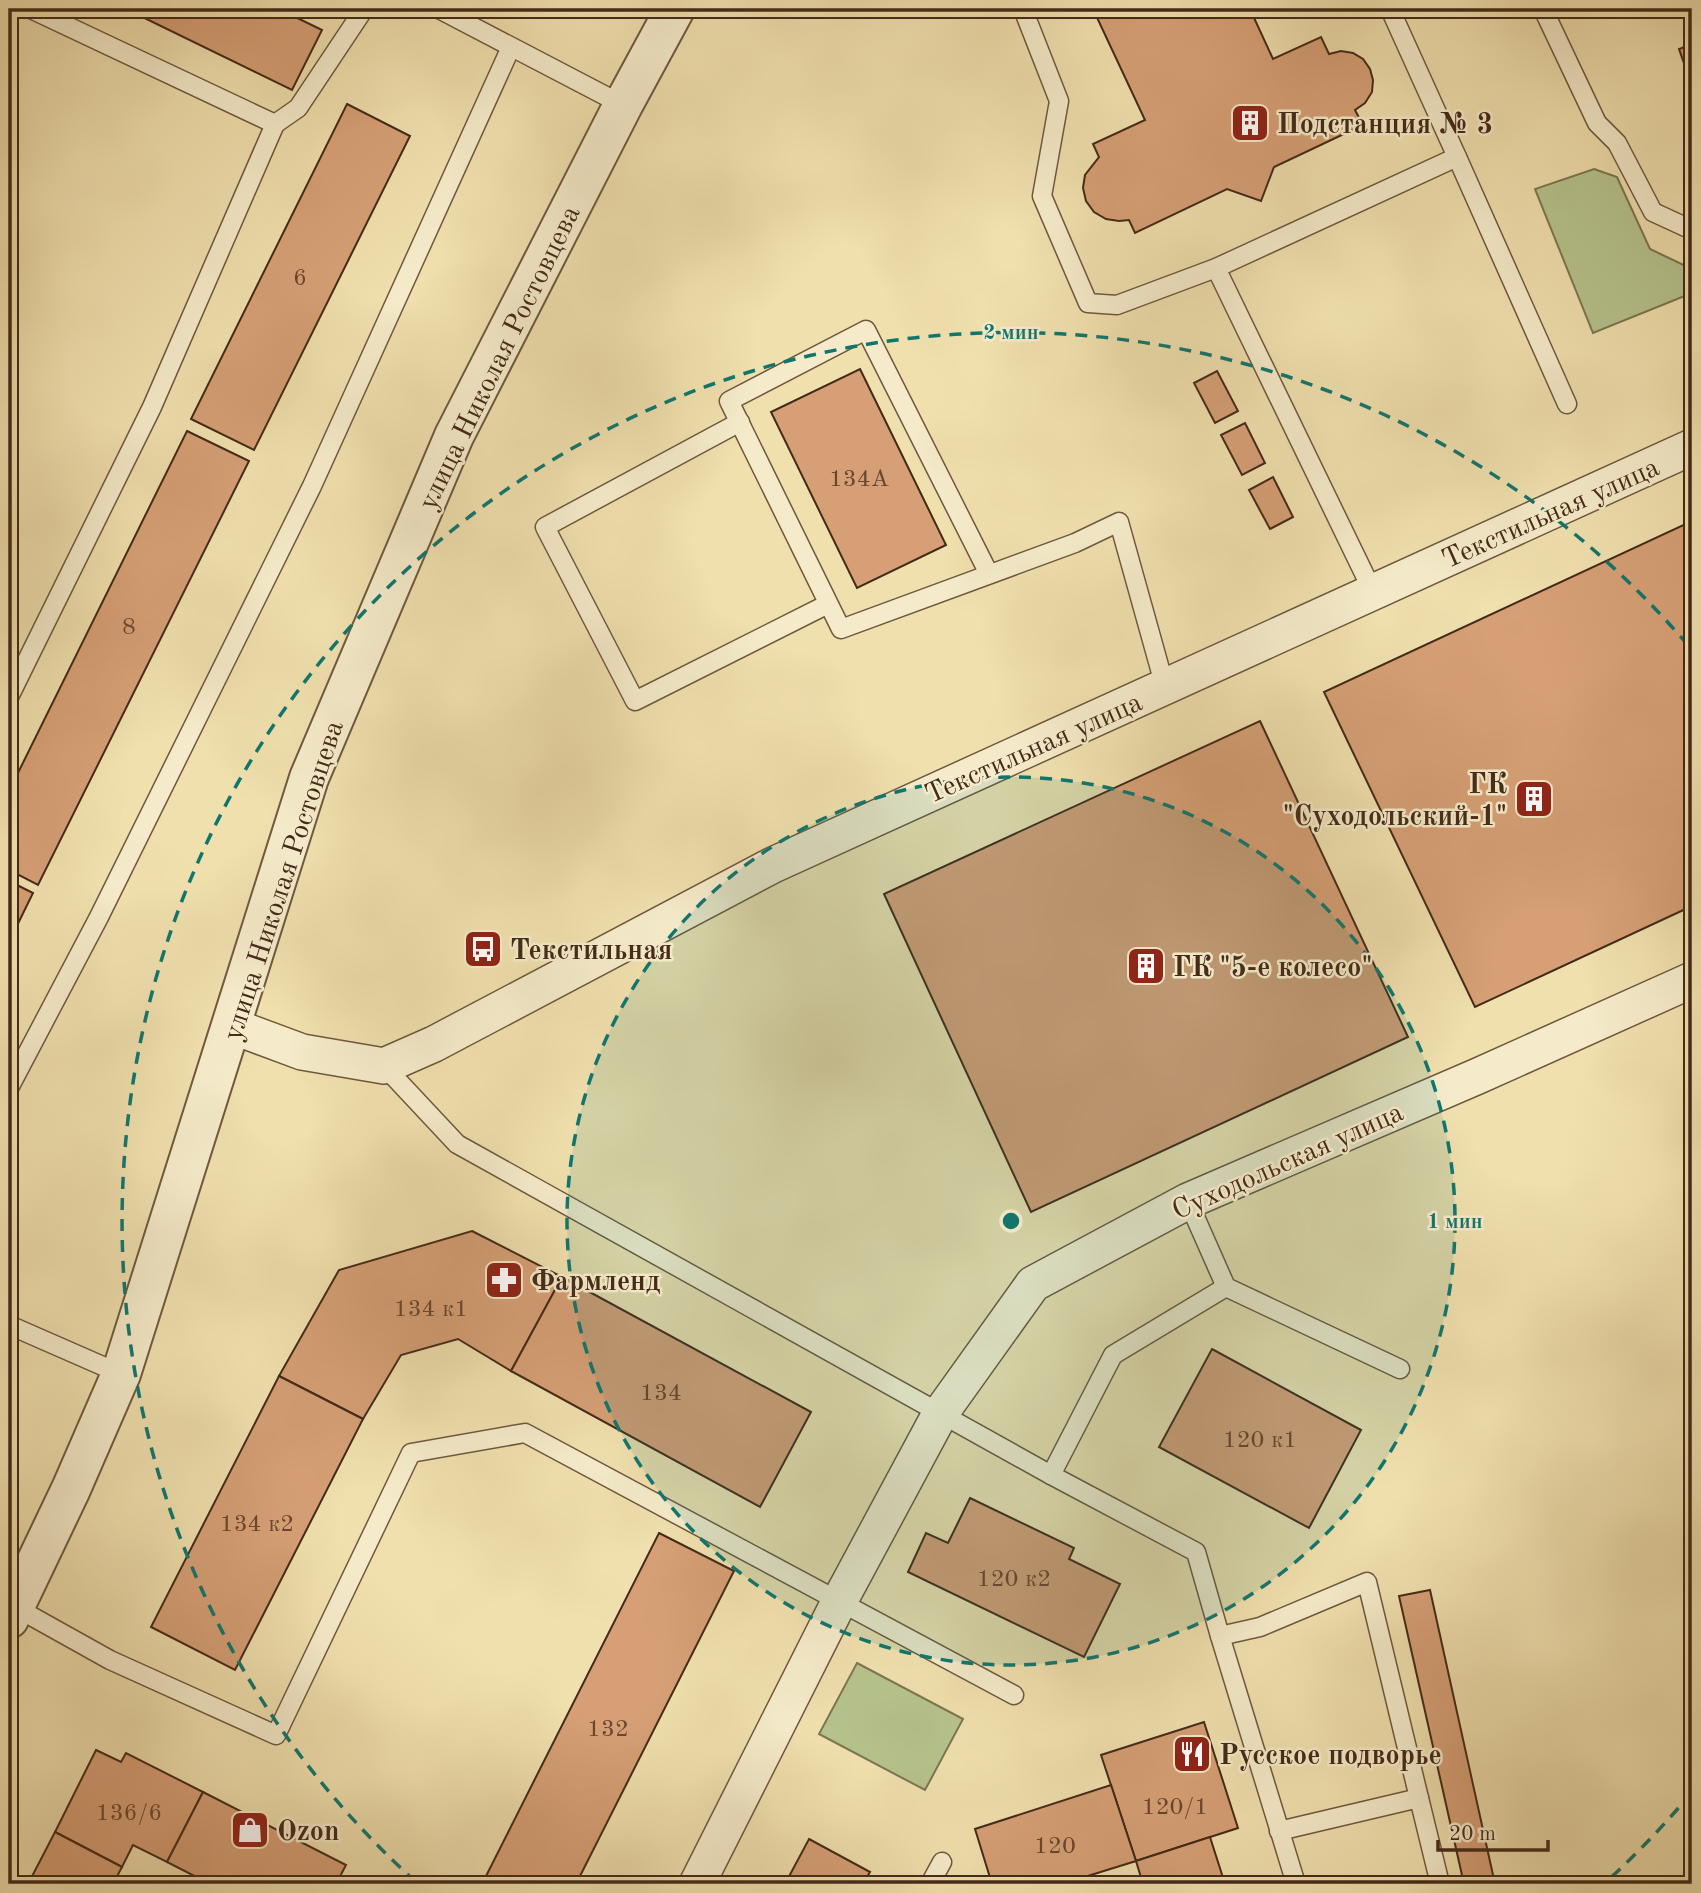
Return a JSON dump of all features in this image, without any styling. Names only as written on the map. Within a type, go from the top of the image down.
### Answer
[{"type":"street","name":"улица Николая Ростовцева","points":[[12,1613],[71,1489],[121,1374],[309,778],[454,436],[675,9]]},
{"type":"street","name":"Текстильная улица","points":[[384,1066],[434,1044],[773,865],[1692,447]]},
{"type":"street","name":"Суходольская улица","points":[[697,1884],[839,1602],[940,1414],[1033,1284],[1188,1201],[1692,980]]},
{"type":"street","points":[[232,1026],[302,1052],[384,1066]]},
{"type":"lane","points":[[31,9],[275,124]]},
{"type":"lane","points":[[9,697],[152,407],[275,124],[298,108],[365,9]]},
{"type":"lane","points":[[439,9],[623,105]]},
{"type":"lane","points":[[1023,9],[1059,101],[1042,196],[1088,303],[1117,305],[1216,268],[1457,157]]},
{"type":"lane","points":[[1390,9],[1567,404]]},
{"type":"lane","points":[[1542,9],[1597,123],[1617,143],[1653,212],[1692,230]]},
{"type":"lane","points":[[9,1088],[99,917],[312,486],[511,47]]},
{"type":"lane","points":[[1216,268],[1373,592]]},
{"type":"lane","points":[[989,574],[866,330],[729,401],[841,629],[1075,543],[1119,522],[1166,687]]},
{"type":"lane","points":[[740,422],[545,527],[635,701],[828,604]]},
{"type":"lane","points":[[384,1066],[457,1144],[940,1414],[1196,1552],[1296,1884]]},
{"type":"lane","points":[[1188,1201],[1226,1287],[1400,1369]]},
{"type":"lane","points":[[1051,1475],[1113,1355],[1226,1287]]},
{"type":"lane","points":[[9,1325],[121,1374]]},
{"type":"lane","points":[[12,1613],[276,1735],[411,1453],[524,1433],[1014,1695]]},
{"type":"lane","points":[[1220,1636],[1259,1627],[1367,1581],[1440,1884]]},
{"type":"lane","points":[[1279,1831],[1419,1798]]},
{"type":"lane","points":[[930,1884],[942,1862]]},
{"type":"green space","points":[[1594,169],[1617,177],[1650,249],[1692,269],[1692,293],[1593,333],[1535,189]]},
{"type":"green space","points":[[857,1663],[963,1719],[925,1790],[819,1734]]},
{"type":"building","points":[[126,9],[279,9],[322,30],[292,90]]},
{"type":"building","name":"Подстанция № 3","points":[[1093,9],[1250,9],[1273,59],[1321,37],[1329,54],[1341,51],[1353,53],[1363,59],[1370,69],[1372,92],[1365,103],[1355,110],[1363,125],[1274,167],[1261,201],[1227,189],[1135,233],[1129,220],[1106,219],[1094,212],[1086,201],[1083,188],[1085,175],[1099,157],[1093,144],[1145,120]]},
{"type":"building","points":[[1692,44],[1692,86],[1679,49]]},
{"type":"building","points":[[347,104],[410,136],[254,450],[191,419]]},
{"type":"building","points":[[860,369],[946,545],[857,588],[771,412]]},
{"type":"building","points":[[1217,371],[1238,411],[1215,423],[1194,383]]},
{"type":"building","points":[[1245,423],[1265,463],[1242,475],[1221,435]]},
{"type":"building","points":[[187,431],[249,461],[38,885],[9,870],[9,791]]},
{"type":"building","points":[[1273,477],[1293,517],[1270,529],[1249,490]]},
{"type":"building","name":"ГК \"Суходольский-1\"","points":[[1692,521],[1692,906],[1475,1007],[1324,692]]},
{"type":"building","name":"ГК \"5-е колесо\"","points":[[1260,721],[1408,1037],[1031,1212],[884,894]]},
{"type":"building","points":[[9,881],[33,893],[9,942]]},
{"type":"building","points":[[472,1231],[562,1277],[511,1371],[458,1339],[401,1355],[363,1419],[279,1376],[339,1270]]},
{"type":"building","points":[[562,1277],[811,1412],[760,1507],[511,1371]]},
{"type":"building","points":[[1212,1349],[1361,1430],[1309,1528],[1159,1447]]},
{"type":"building","points":[[279,1376],[363,1419],[235,1670],[151,1627]]},
{"type":"building","points":[[970,1498],[1074,1548],[1069,1559],[1120,1584],[1084,1657],[908,1572],[926,1533],[948,1543]]},
{"type":"building","points":[[659,1533],[734,1571],[576,1884],[482,1884]]},
{"type":"building","points":[[1430,1590],[1495,1884],[1464,1884],[1399,1596]]},
{"type":"building","points":[[1204,1722],[1238,1828],[1136,1861],[1101,1755]]},
{"type":"building","points":[[96,1750],[121,1762],[126,1753],[203,1792],[167,1862],[133,1845],[122,1867],[55,1832]]},
{"type":"building","points":[[1111,1785],[1136,1861],[1062,1884],[992,1884],[975,1829]]},
{"type":"building","points":[[203,1792],[346,1865],[336,1884],[210,1884],[167,1862]]},
{"type":"building","points":[[55,1832],[122,1867],[113,1884],[28,1884]]},
{"type":"building","points":[[1210,1837],[1225,1884],[1143,1884],[1136,1861]]},
{"type":"building","points":[[809,1839],[870,1872],[863,1884],[785,1884]]},
{"type":"place","name":"Подстанция № 3","points":[[1250,123]]},
{"type":"place","name":"ГК \"Суходольский-1\"","points":[[1534,799]]},
{"type":"place","name":"Текстильная","points":[[483,949]]},
{"type":"place","name":"ГК \"5-е колесо\"","points":[[1146,966]]},
{"type":"place","name":"Фармленд","points":[[504,1280]]},
{"type":"place","name":"Русское подворье","points":[[1192,1754]]},
{"type":"place","name":"Ozon","points":[[250,1830]]}]
